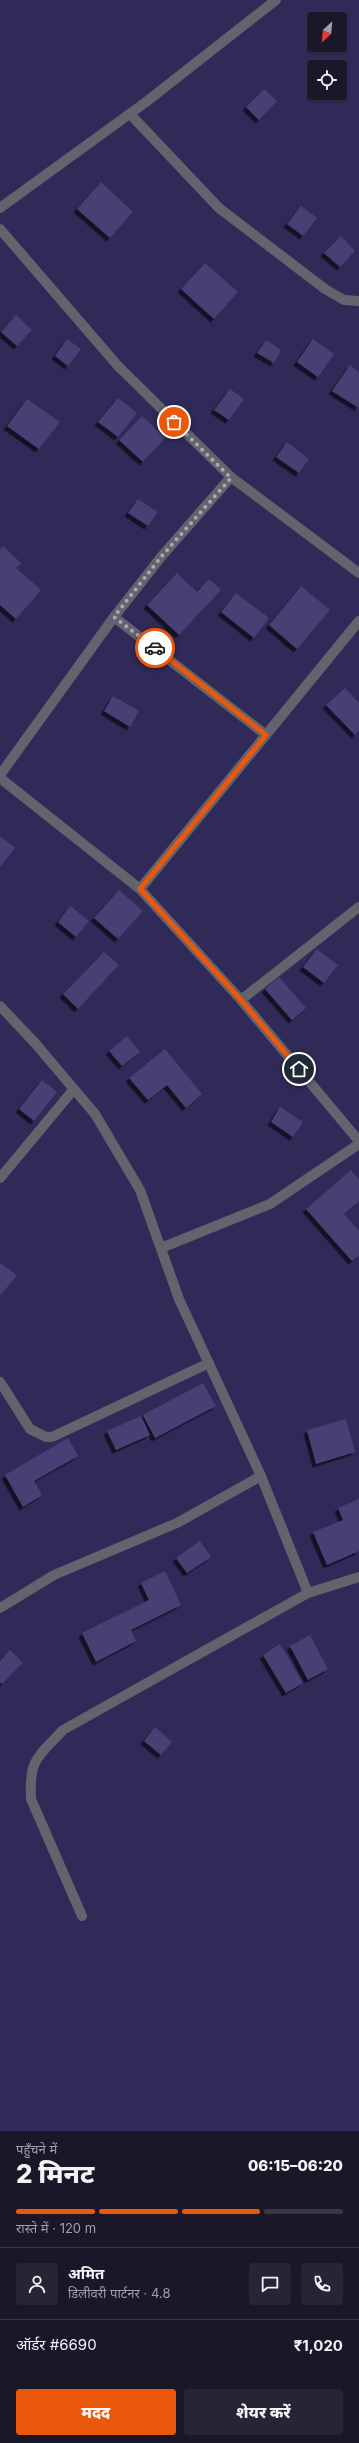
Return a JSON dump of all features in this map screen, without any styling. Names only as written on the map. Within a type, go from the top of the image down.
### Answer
[{"type":"street","points":[[0,208],[130,114],[276,0]]},
{"type":"street","points":[[130,114],[219,208],[325,289],[344,300],[359,300]]},
{"type":"street","points":[[0,229],[118,366],[231,478],[359,573]]},
{"type":"street","points":[[231,478],[161,557],[114,617],[0,776],[140,889],[241,1000],[359,1141]]},
{"type":"street","points":[[114,617],[266,735]]},
{"type":"street","points":[[140,889],[359,621]]},
{"type":"street","points":[[241,1000],[359,907]]},
{"type":"street","points":[[0,1006],[95,1114],[140,1190],[180,1299],[261,1476],[308,1593]]},
{"type":"street","points":[[0,1178],[74,1089]]},
{"type":"street","points":[[161,1248],[270,1204],[359,1144]]},
{"type":"street","points":[[0,1382],[30,1429],[46,1437],[52,1437],[209,1362]]},
{"type":"street","points":[[0,1608],[54,1575],[177,1523],[261,1476]]},
{"type":"street","points":[[82,1916],[31,1799],[30,1778],[34,1761],[63,1730],[308,1593],[359,1577]]},
{"type":"shaded area","points":[[0,0],[359,0],[359,2131],[0,2131]]},
{"type":"building","points":[[264,89],[277,101],[259,120],[246,107]]},
{"type":"building","points":[[101,182],[133,212],[110,238],[77,209]]},
{"type":"building","points":[[301,206],[317,218],[303,236],[287,224]]},
{"type":"building","points":[[341,236],[355,251],[340,267],[324,253]]},
{"type":"building","points":[[205,263],[238,292],[214,319],[181,289]]},
{"type":"building","points":[[16,315],[32,330],[17,346],[1,332]]},
{"type":"building","points":[[67,339],[81,349],[68,366],[55,356]]},
{"type":"building","points":[[313,339],[334,354],[318,377],[297,362]]},
{"type":"building","points":[[266,340],[281,350],[274,363],[257,353]]},
{"type":"building","points":[[350,365],[359,372],[359,408],[332,391]]},
{"type":"building","points":[[230,389],[244,399],[229,420],[214,410]]},
{"type":"building","points":[[118,398],[137,413],[118,437],[98,422]]},
{"type":"building","points":[[27,399],[60,422],[39,449],[7,426]]},
{"type":"building","points":[[142,416],[165,438],[143,462],[119,440]]},
{"type":"building","points":[[287,442],[309,459],[299,473],[276,457]]},
{"type":"building","points":[[138,499],[158,512],[148,526],[128,513]]},
{"type":"building","points":[[3,546],[21,563],[16,568],[41,590],[16,619],[0,605],[0,549]]},
{"type":"building","points":[[177,573],[197,592],[209,579],[221,590],[179,635],[147,605]]},
{"type":"building","points":[[301,586],[330,610],[297,649],[269,625]]},
{"type":"building","points":[[236,593],[269,618],[254,638],[221,612]]},
{"type":"building","points":[[345,688],[359,703],[359,730],[355,735],[326,705]]},
{"type":"building","points":[[113,696],[139,711],[130,727],[104,711]]},
{"type":"building","points":[[0,836],[15,848],[0,867]]},
{"type":"building","points":[[119,890],[143,911],[118,939],[94,918]]},
{"type":"building","points":[[70,906],[89,921],[76,937],[58,922]]},
{"type":"building","points":[[317,949],[338,965],[324,983],[303,967]]},
{"type":"building","points":[[104,952],[119,965],[78,1009],[63,994]]},
{"type":"building","points":[[279,977],[306,1008],[292,1020],[265,989]]},
{"type":"building","points":[[127,1036],[140,1052],[122,1066],[109,1051]]},
{"type":"building","points":[[165,1049],[202,1094],[186,1108],[167,1085],[148,1100],[129,1078]]},
{"type":"building","points":[[42,1080],[57,1092],[34,1121],[19,1109]]},
{"type":"building","points":[[280,1107],[303,1122],[293,1137],[271,1122]]},
{"type":"building","points":[[351,1170],[359,1180],[359,1201],[344,1214],[359,1231],[359,1255],[352,1261],[306,1209]]},
{"type":"building","points":[[0,1263],[17,1275],[0,1296]]},
{"type":"building","points":[[203,1383],[216,1406],[155,1438],[143,1415]]},
{"type":"building","points":[[141,1416],[150,1435],[116,1450],[107,1431]]},
{"type":"building","points":[[346,1419],[355,1452],[316,1464],[307,1430]]},
{"type":"building","points":[[68,1438],[78,1456],[34,1481],[42,1495],[23,1507],[5,1475]]},
{"type":"building","points":[[359,1499],[359,1551],[327,1565],[313,1532],[343,1520],[338,1508]]},
{"type":"building","points":[[200,1541],[211,1557],[187,1573],[176,1558]]},
{"type":"building","points":[[165,1571],[181,1605],[131,1630],[136,1641],[96,1662],[82,1633],[149,1600],[141,1583]]},
{"type":"building","points":[[310,1635],[328,1669],[308,1680],[290,1646]]},
{"type":"building","points":[[280,1644],[303,1683],[286,1693],[263,1655]]},
{"type":"building","points":[[10,1650],[23,1663],[2,1684],[0,1682],[0,1661]]},
{"type":"building","points":[[155,1727],[172,1742],[161,1755],[144,1741]]},
{"type":"way so far","points":[[155,648],[114,617],[161,557],[231,478],[174,422]]},
{"type":"route","points":[[155,648],[266,735],[140,889],[241,1000],[299,1069]]}]
